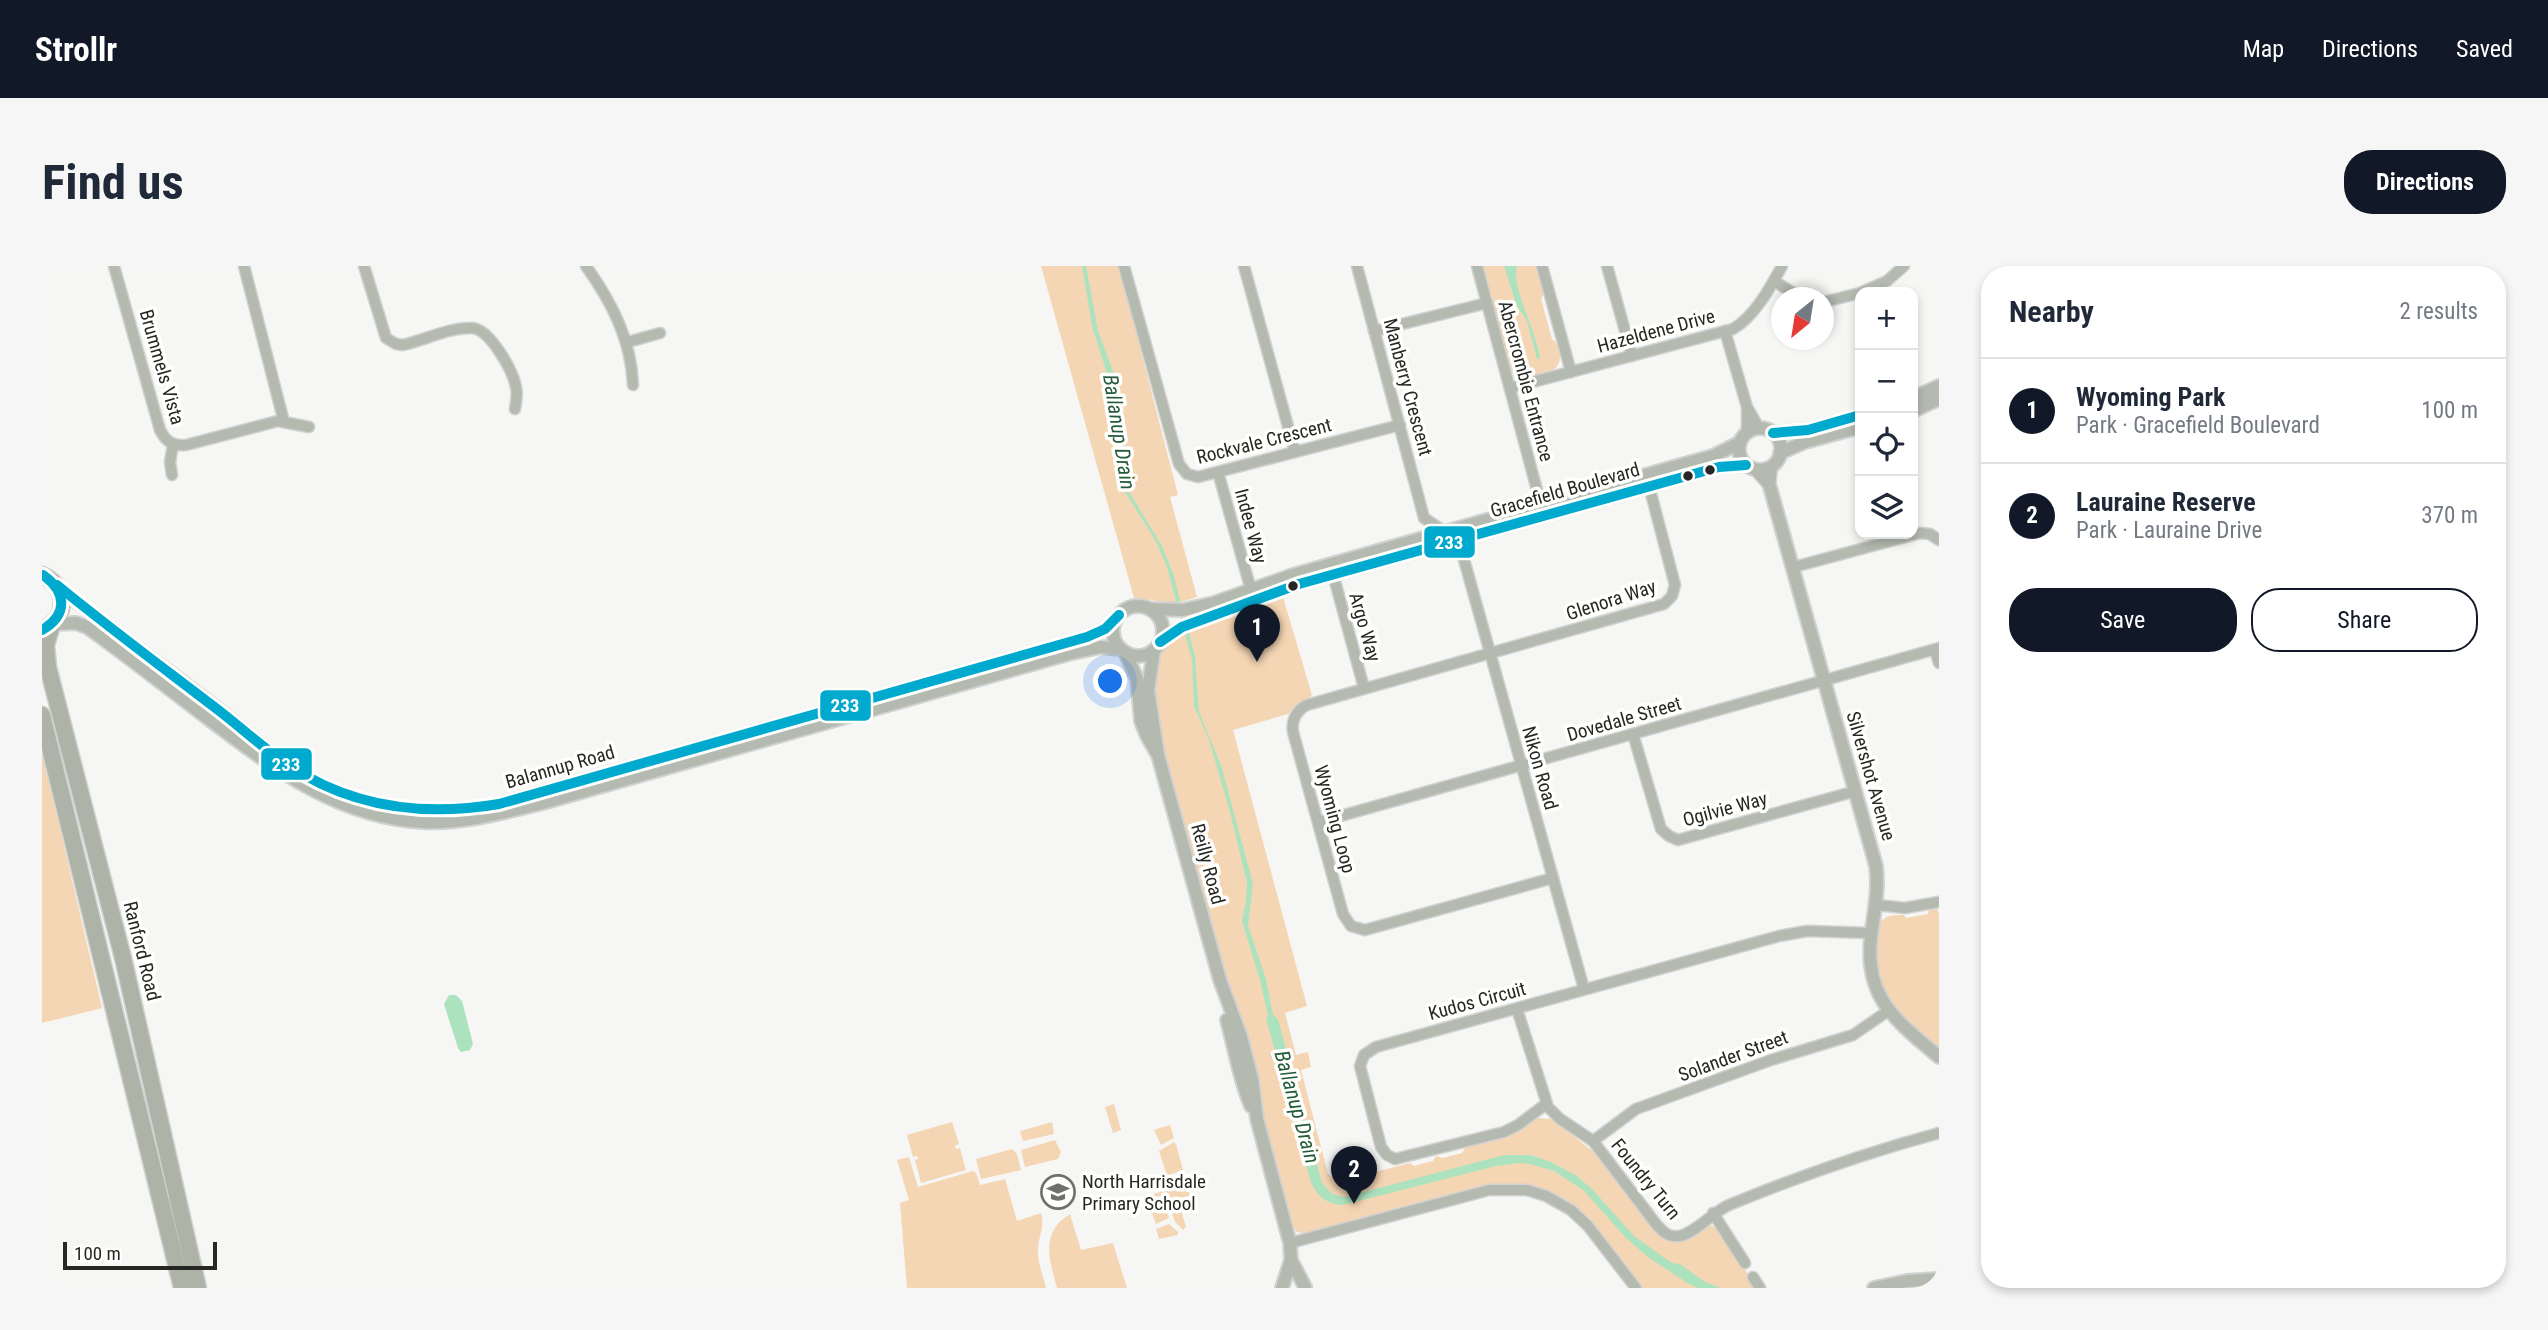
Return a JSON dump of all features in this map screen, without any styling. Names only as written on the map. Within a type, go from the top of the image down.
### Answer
[{"type":"main road","points":[[42,575],[57,585]]},
{"type":"main road","name":"Ranford Road","points":[[57,585],[63,604],[59,616],[49,626],[46,645],[48,667],[123,958],[198,1288]]},
{"type":"main road","points":[[42,715],[182,1288]]},
{"type":"street","name":"Brummels Vista","points":[[114,266],[163,437],[173,444],[186,445],[284,422]]},
{"type":"street","points":[[364,266],[386,338],[403,345],[464,329],[478,329],[489,337],[506,362],[516,386],[515,409]]},
{"type":"street","points":[[586,266],[612,306],[628,342],[633,385]]},
{"type":"street","name":"Rockvale Crescent","points":[[1124,266],[1181,469],[1187,474],[1196,477],[1218,472],[1400,425]]},
{"type":"street","points":[[1244,266],[1295,452]]},
{"type":"street","name":"Manberry Crescent","points":[[1357,266],[1424,518]]},
{"type":"street","name":"Abercrombie Entrance","points":[[1477,266],[1541,505]]},
{"type":"street","points":[[1542,266],[1572,372]]},
{"type":"street","points":[[1607,266],[1632,356]]},
{"type":"street","name":"Hazeldene Drive","points":[[1510,388],[1739,325],[1774,281],[1782,266]]},
{"type":"street","points":[[1874,287],[1887,281],[1904,266]]},
{"type":"street","points":[[248,267],[284,422],[309,427]]},
{"type":"street","points":[[1774,281],[1784,287]]},
{"type":"street","points":[[1834,300],[1855,294]]},
{"type":"street","points":[[1374,331],[1487,303]]},
{"type":"street","points":[[1725,331],[1747,407],[1748,434],[1740,455],[1750,467],[1766,469],[1772,466],[1780,453],[1780,443],[1773,433]]},
{"type":"street","points":[[628,342],[660,333]]},
{"type":"street","points":[[1918,396],[1939,386]]},
{"type":"street","points":[[1918,409],[1939,399]]},
{"type":"street","points":[[1748,434],[1801,432],[1855,416]]},
{"type":"street","points":[[1780,453],[1805,442],[1855,428]]},
{"type":"street","name":"Gracefield Boulevard","points":[[1157,646],[1182,627],[1541,505],[1713,456],[1748,434]]},
{"type":"street","points":[[172,475],[170,462],[173,444]]},
{"type":"street","name":"Silvershot Avenue","points":[[1772,466],[1770,487],[1876,866],[1877,905],[1871,933],[1873,976],[1888,1011],[1939,1058]]},
{"type":"street","name":"Gracefield Boulevard","points":[[1150,609],[1189,609],[1414,540],[1470,537],[1719,467],[1750,467]]},
{"type":"street","name":"Silvershot Avenue","points":[[1750,467],[1770,487]]},
{"type":"street","name":"Indee Way","points":[[1218,472],[1251,590]]},
{"type":"street","name":"Glenora Way","points":[[1490,654],[1662,605],[1668,600],[1675,590],[1673,571],[1649,486]]},
{"type":"street","points":[[1414,540],[1424,518],[1463,556],[1470,537]]},
{"type":"street","points":[[1794,567],[1920,533],[1930,534],[1939,540]]},
{"type":"street","name":"Nikon Road","points":[[1463,556],[1584,989]]},
{"type":"street","name":"Argo Way","points":[[1333,574],[1364,688]]},
{"type":"street","name":"Balannup Road","points":[[57,585],[293,769],[334,791],[380,805],[419,811],[489,806],[559,793],[1068,654],[1100,647],[1123,650]]},
{"type":"street","points":[[1133,607],[1150,609],[1162,624],[1157,646],[1141,655],[1123,650],[1113,628],[1119,615],[1133,607]]},
{"type":"street","name":"Balannup Road","points":[[49,626],[76,623],[87,626],[279,771],[341,804],[400,820],[425,822],[475,819],[1087,637],[1105,629],[1119,615]]},
{"type":"street","name":"Reilly Road","points":[[1157,646],[1148,690],[1158,755],[1221,984],[1223,1003],[1237,1055],[1238,1074],[1257,1119],[1290,1243],[1291,1260],[1282,1288]]},
{"type":"street","points":[[1937,649],[1939,663]]},
{"type":"street","name":"Dovedale Street","points":[[1319,822],[1937,649]]},
{"type":"street","name":"Reilly Road","points":[[1123,650],[1137,679],[1141,721],[1146,736],[1158,755]]},
{"type":"street","name":"Wyoming Loop","points":[[1490,654],[1304,706],[1297,713],[1292,724],[1293,732],[1343,914],[1346,921],[1357,929],[1365,930],[1553,878]]},
{"type":"street","name":"Ogilvie Way","points":[[1633,734],[1661,829],[1674,839],[1688,838],[1856,791]]},
{"type":"street","points":[[1877,905],[1905,908],[1939,902]]},
{"type":"street","name":"Kudos Circuit","points":[[1546,1104],[1504,1132],[1403,1159],[1390,1157],[1381,1147],[1360,1066],[1364,1055],[1376,1047],[1796,932],[1871,933]]},
{"type":"street","points":[[1517,1009],[1546,1104]]},
{"type":"street","name":"Solander Street","points":[[1593,1141],[1636,1109],[1771,1060],[1853,1035],[1888,1011]]},
{"type":"street","name":"Foundry Turn","points":[[1546,1104],[1560,1119],[1593,1141],[1656,1224],[1676,1237],[1684,1235],[1713,1213],[1744,1199],[1848,1161],[1939,1133]]},
{"type":"street","points":[[1290,1243],[1489,1190],[1522,1190],[1546,1196],[1571,1210],[1588,1226],[1636,1288]]},
{"type":"street","points":[[1713,1213],[1745,1263]]},
{"type":"street","name":"Reilly Road","points":[[1291,1260],[1305,1288]]},
{"type":"street","points":[[1753,1277],[1760,1288]]},
{"type":"street","points":[[1874,1288],[1907,1281],[1939,1279]]},
{"type":"street","points":[[1282,1288],[1295,1284],[1305,1288]]},
{"type":"shaded area","points":[[1041,266],[1119,266],[1178,495],[1170,497],[1197,597],[1171,603],[1134,598]]},
{"type":"shaded area","points":[[1482,266],[1537,266],[1544,294],[1541,299],[1552,339],[1560,352],[1560,360],[1553,370],[1524,379],[1511,371]]},
{"type":"shaded area","points":[[1283,597],[1312,695],[1288,714],[1233,730],[1307,1006],[1285,1013],[1296,1055],[1308,1052],[1311,1067],[1301,1070],[1328,1174],[1340,1181],[1410,1163],[1414,1166],[1433,1161],[1436,1156],[1443,1158],[1462,1153],[1465,1148],[1513,1134],[1538,1118],[1551,1119],[1594,1152],[1662,1237],[1681,1241],[1707,1225],[1716,1227],[1755,1288],[1641,1288],[1580,1212],[1560,1197],[1535,1188],[1493,1185],[1312,1235],[1297,1232],[1291,1224],[1161,743],[1153,695],[1158,658],[1171,639],[1218,617]]},
{"type":"shaded area","points":[[42,752],[102,1008],[42,1023]]},
{"type":"shaded area","points":[[1937,908],[1939,1046],[1923,1036],[1894,1008],[1881,986],[1875,959],[1878,925],[1883,919],[1928,914],[1929,910]]},
{"type":"shaded area","points":[[1114,1104],[1121,1130],[1113,1133],[1105,1107]]},
{"type":"shaded area","points":[[952,1122],[959,1144],[955,1146],[956,1149],[960,1148],[966,1170],[921,1183],[915,1160],[918,1159],[917,1156],[913,1157],[907,1135]]},
{"type":"shaded area","points":[[1052,1122],[1054,1134],[1023,1141],[1020,1131]]},
{"type":"shaded area","points":[[1170,1125],[1174,1138],[1161,1145],[1154,1130]]},
{"type":"shaded area","points":[[1055,1140],[1061,1152],[1058,1159],[1025,1167],[1021,1150]]},
{"type":"shaded area","points":[[1174,1142],[1183,1170],[1167,1176],[1159,1151]]},
{"type":"shaded area","points":[[1012,1149],[1017,1154],[1021,1170],[981,1179],[976,1159]]},
{"type":"shaded area","points":[[909,1157],[918,1187],[973,1171],[980,1185],[1005,1179],[1017,1221],[1041,1213],[1038,1253],[1046,1288],[907,1288],[900,1203],[909,1200],[897,1160]]},
{"type":"shaded area","points":[[1174,1188],[1190,1193],[1191,1196],[1151,1198],[1150,1195]]},
{"type":"shaded area","points":[[1164,1202],[1169,1218],[1156,1224],[1149,1205]]},
{"type":"shaded area","points":[[1179,1203],[1186,1227],[1183,1230],[1175,1222],[1170,1207],[1170,1204]]},
{"type":"shaded area","points":[[1070,1214],[1081,1250],[1113,1243],[1127,1288],[1057,1288],[1049,1247],[1054,1229]]},
{"type":"shaded area","points":[[1169,1224],[1178,1235],[1159,1239],[1156,1229]]},
{"type":"water","name":"Ballanup Drain","points":[[1082,266],[1086,266],[1098,331],[1113,371],[1120,402],[1128,490],[1162,546],[1173,573],[1195,656],[1199,712],[1221,765],[1251,876],[1253,886],[1248,926],[1266,979],[1273,1015],[1278,1019],[1322,1183],[1332,1194],[1345,1197],[1504,1155],[1530,1155],[1551,1162],[1577,1176],[1634,1236],[1672,1263],[1680,1264],[1705,1282],[1720,1288],[1697,1288],[1689,1284],[1649,1258],[1627,1239],[1583,1190],[1554,1171],[1529,1164],[1496,1166],[1343,1205],[1329,1202],[1316,1191],[1308,1173],[1266,1018],[1268,1016],[1260,980],[1242,921],[1247,883],[1209,740],[1194,706],[1192,660],[1166,564],[1154,538],[1125,492],[1116,402],[1092,326]]},
{"type":"water","points":[[1504,266],[1517,266],[1516,275],[1521,298],[1540,358],[1537,359],[1527,321],[1516,304]]},
{"type":"water","points":[[449,995],[456,995],[462,1001],[473,1044],[470,1050],[461,1052],[458,1048],[444,1004]]},
{"type":"transit line","name":"233","points":[[1773,433],[1808,430],[1855,416]]},
{"type":"transit line","name":"233","points":[[1160,642],[1182,627],[1299,584],[1719,467],[1746,465]]},
{"type":"transit line","name":"233","points":[[42,630],[57,617],[61,603],[57,589],[43,575]]},
{"type":"transit line","name":"233","points":[[57,585],[275,756],[309,778],[361,799],[388,805],[442,809],[499,804],[1087,637],[1105,629],[1119,615]]},
{"type":"place","name":"Wyoming Park","points":[[1257,662]]},
{"type":"place","name":"North Harrisdale Primary School","points":[[1058,1192]]},
{"type":"place","name":"Lauraine Reserve","points":[[1354,1204]]}]
